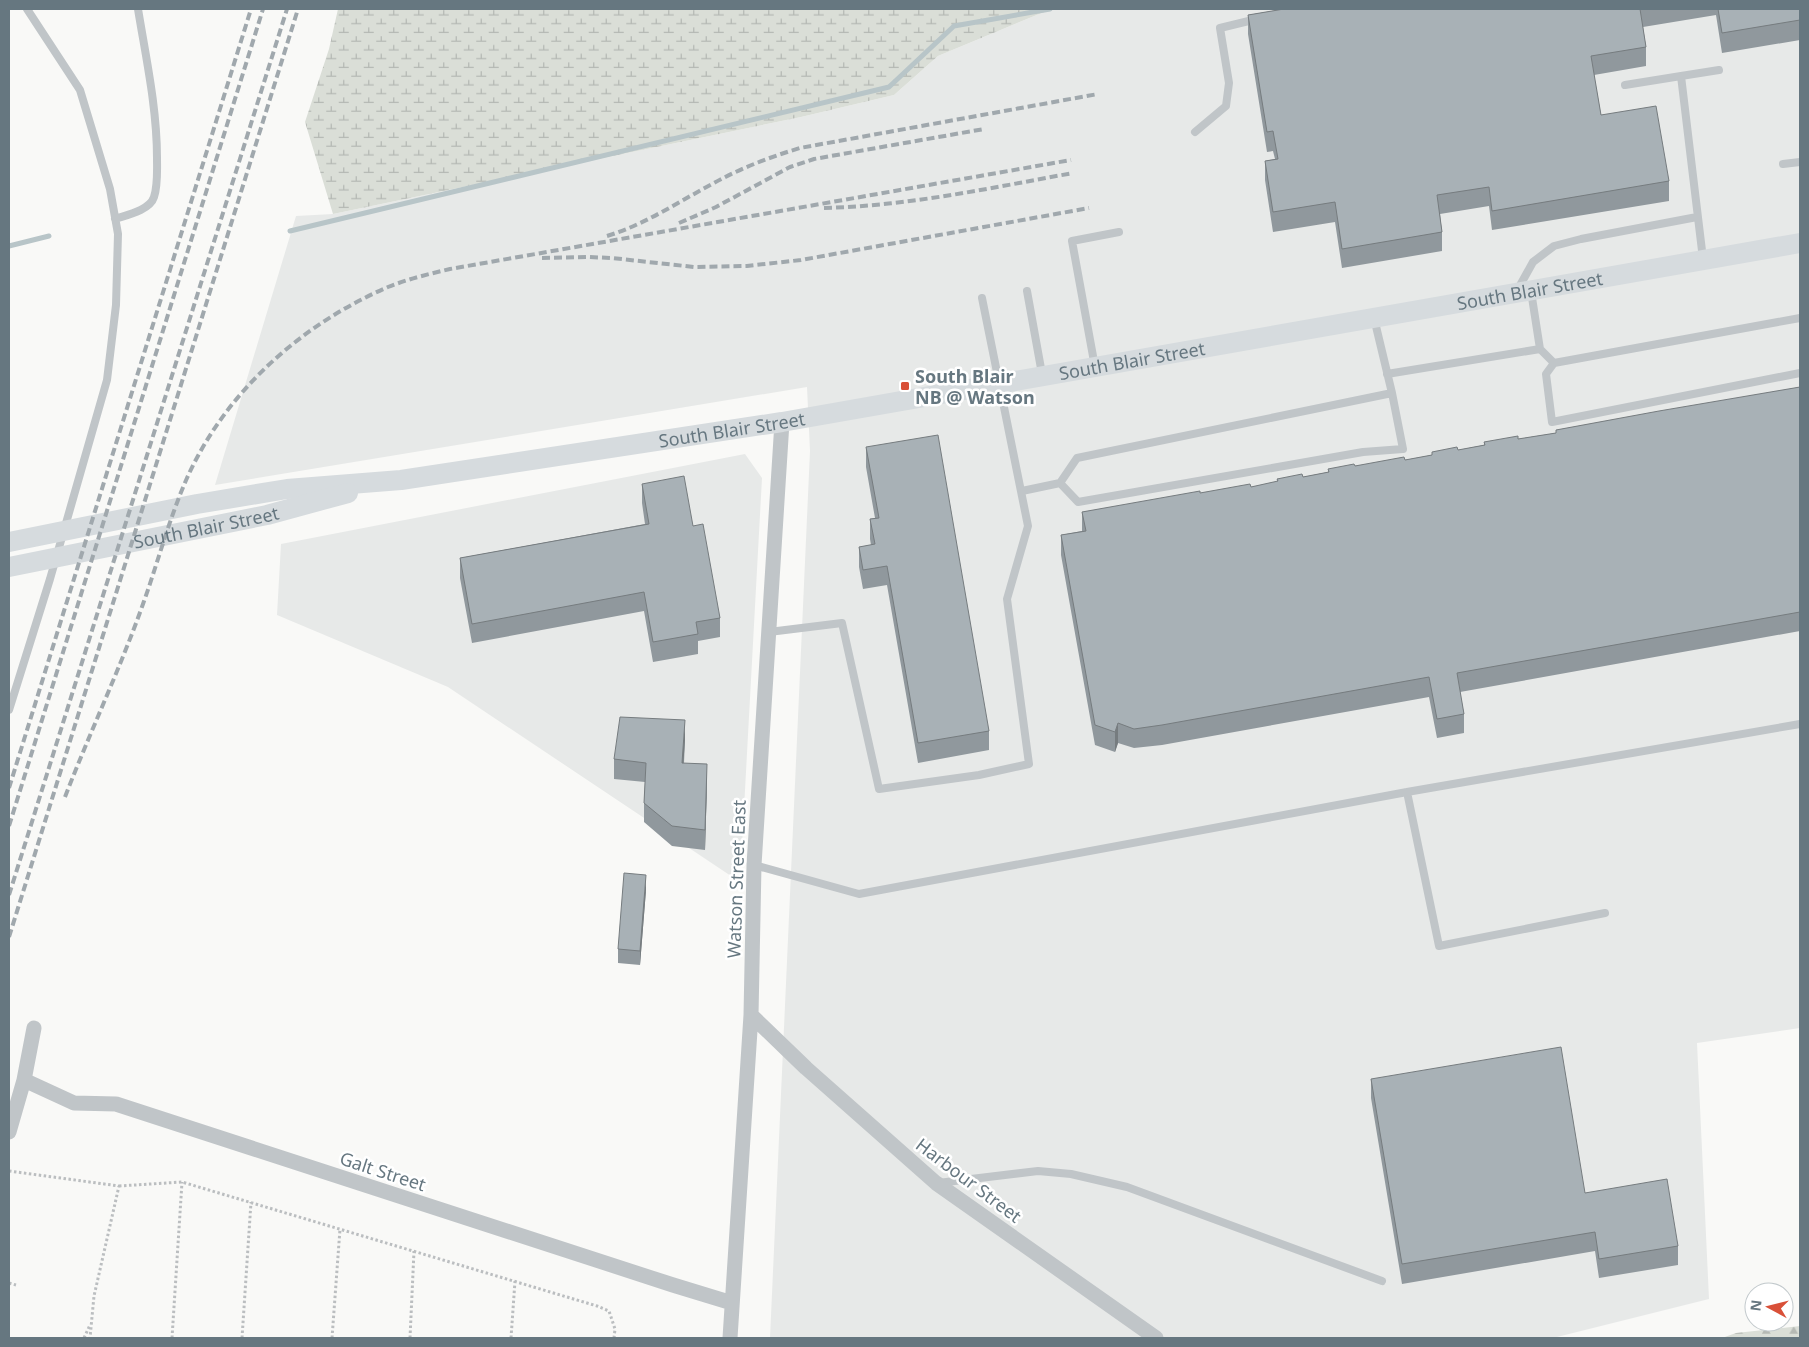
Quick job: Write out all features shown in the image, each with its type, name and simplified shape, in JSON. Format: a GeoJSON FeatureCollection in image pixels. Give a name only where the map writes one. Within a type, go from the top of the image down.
{"type":"FeatureCollection","features":[{"type":"Feature","properties":{"kind":"street","name":"South Blair Street"},"geometry":{"type":"LineString","coordinates":[[9,542],[197,504],[287,489],[401,480],[782,422],[1800,244]]}},
{"type":"Feature","properties":{"kind":"street","name":"Watson Street East"},"geometry":{"type":"LineString","coordinates":[[730,1338],[751,1015],[754,865],[782,422]]}},
{"type":"Feature","properties":{"kind":"street","name":"South Blair Street"},"geometry":{"type":"LineString","coordinates":[[9,567],[266,515],[401,480]]}},
{"type":"Feature","properties":{"kind":"street","name":"Harbour Street"},"geometry":{"type":"LineString","coordinates":[[751,1015],[806,1068],[936,1183],[1156,1338]]}},
{"type":"Feature","properties":{"kind":"street"},"geometry":{"type":"LineString","coordinates":[[9,1132],[24,1080],[34,1028]]}},
{"type":"Feature","properties":{"kind":"street","name":"Galt Street"},"geometry":{"type":"LineString","coordinates":[[24,1080],[74,1103],[116,1104],[663,1282],[732,1302]]}},
{"type":"Feature","properties":{"kind":"lane"},"geometry":{"type":"LineString","coordinates":[[9,710],[72,506],[107,380],[116,305],[118,234],[110,189],[80,90],[27,9]]}},
{"type":"Feature","properties":{"kind":"lane"},"geometry":{"type":"LineString","coordinates":[[116,219],[145,208],[154,198],[157,175],[157,136],[153,100],[138,9]]}},
{"type":"Feature","properties":{"kind":"lane"},"geometry":{"type":"LineString","coordinates":[[1195,132],[1226,106],[1229,83],[1220,28],[1268,17]]}},
{"type":"Feature","properties":{"kind":"lane"},"geometry":{"type":"LineString","coordinates":[[1625,85],[1719,70]]}},
{"type":"Feature","properties":{"kind":"lane"},"geometry":{"type":"LineString","coordinates":[[1681,76],[1697,217],[1704,261]]}},
{"type":"Feature","properties":{"kind":"lane"},"geometry":{"type":"LineString","coordinates":[[1783,164],[1800,162]]}},
{"type":"Feature","properties":{"kind":"lane"},"geometry":{"type":"LineString","coordinates":[[1554,363],[1540,349],[1523,292],[1533,262],[1554,246],[1580,239],[1697,217]]}},
{"type":"Feature","properties":{"kind":"lane"},"geometry":{"type":"LineString","coordinates":[[1095,367],[1072,241],[1119,232]]}},
{"type":"Feature","properties":{"kind":"lane"},"geometry":{"type":"LineString","coordinates":[[1027,291],[1042,376]]}},
{"type":"Feature","properties":{"kind":"lane"},"geometry":{"type":"LineString","coordinates":[[769,632],[842,623],[879,789],[979,775],[1029,764],[1007,599],[1028,526],[982,298]]}},
{"type":"Feature","properties":{"kind":"lane"},"geometry":{"type":"LineString","coordinates":[[1060,483],[1078,502],[1363,452],[1403,449],[1388,374],[1374,318]]}},
{"type":"Feature","properties":{"kind":"lane"},"geometry":{"type":"LineString","coordinates":[[1800,318],[1554,363],[1546,374],[1552,422],[1800,373]]}},
{"type":"Feature","properties":{"kind":"lane"},"geometry":{"type":"LineString","coordinates":[[1388,374],[1540,349]]}},
{"type":"Feature","properties":{"kind":"lane"},"geometry":{"type":"LineString","coordinates":[[1022,491],[1060,483],[1077,458],[1392,393]]}},
{"type":"Feature","properties":{"kind":"lane"},"geometry":{"type":"LineString","coordinates":[[754,865],[859,894],[1407,792],[1800,724]]}},
{"type":"Feature","properties":{"kind":"lane"},"geometry":{"type":"LineString","coordinates":[[1407,792],[1439,946],[1604,913]]}},
{"type":"Feature","properties":{"kind":"lane"},"geometry":{"type":"LineString","coordinates":[[936,1183],[1038,1171],[1072,1174],[1127,1187],[1382,1281]]}},
{"type":"Feature","properties":{"kind":"path"},"geometry":{"type":"LineString","coordinates":[[9,1172],[119,1186],[182,1182],[515,1281],[609,1311],[615,1329],[614,1338]]}},
{"type":"Feature","properties":{"kind":"path"},"geometry":{"type":"LineString","coordinates":[[172,1338],[182,1182]]}},
{"type":"Feature","properties":{"kind":"path"},"geometry":{"type":"LineString","coordinates":[[90,1338],[94,1296],[119,1186]]}},
{"type":"Feature","properties":{"kind":"path"},"geometry":{"type":"LineString","coordinates":[[242,1338],[251,1202]]}},
{"type":"Feature","properties":{"kind":"path"},"geometry":{"type":"LineString","coordinates":[[332,1338],[340,1229]]}},
{"type":"Feature","properties":{"kind":"path"},"geometry":{"type":"LineString","coordinates":[[410,1338],[414,1251]]}},
{"type":"Feature","properties":{"kind":"path"},"geometry":{"type":"LineString","coordinates":[[511,1338],[515,1281]]}},
{"type":"Feature","properties":{"kind":"path"},"geometry":{"type":"LineString","coordinates":[[9,1283],[16,1285]]}},
{"type":"Feature","properties":{"kind":"path"},"geometry":{"type":"LineString","coordinates":[[84,1338],[92,1322]]}},
{"type":"Feature","properties":{"kind":"shaded area"},"geometry":{"type":"Polygon","coordinates":[[[1056,9],[1800,9],[1800,1028],[1697,1043],[1709,1299],[1553,1338],[770,1338],[810,451],[807,387],[215,485],[296,216],[333,214],[801,117],[894,95],[938,56],[1044,12],[1056,9]]]}},
{"type":"Feature","properties":{"kind":"shaded area"},"geometry":{"type":"Polygon","coordinates":[[[745,454],[762,478],[740,882],[448,687],[277,615],[281,544],[745,454]]]}},
{"type":"Feature","properties":{"kind":"green space"},"geometry":{"type":"Polygon","coordinates":[[[338,9],[1056,9],[1044,12],[938,56],[894,95],[801,117],[333,214],[305,122],[329,49],[338,9]]]}},
{"type":"Feature","properties":{"kind":"green space"},"geometry":{"type":"Polygon","coordinates":[[[1800,1326],[1800,1338],[1722,1338],[1745,1332],[1794,1332],[1794,1327],[1800,1326]]]}},
{"type":"Feature","properties":{"kind":"building"},"geometry":{"type":"Polygon","coordinates":[[[1284,9],[1640,9],[1646,47],[1591,56],[1601,115],[1656,106],[1669,181],[1492,211],[1489,187],[1437,195],[1442,232],[1342,249],[1335,202],[1273,212],[1265,161],[1278,159],[1273,131],[1267,132],[1248,15],[1284,9]]]}},
{"type":"Feature","properties":{"kind":"building"},"geometry":{"type":"Polygon","coordinates":[[[1718,9],[1800,9],[1800,20],[1722,33],[1718,9]]]}},
{"type":"Feature","properties":{"kind":"building"},"geometry":{"type":"Polygon","coordinates":[[[1800,387],[1800,612],[1457,673],[1464,714],[1437,719],[1429,677],[1162,725],[1134,729],[1118,723],[1115,732],[1095,725],[1061,535],[1086,531],[1082,512],[1200,491],[1200,493],[1250,484],[1251,487],[1302,474],[1303,477],[1329,472],[1328,469],[1354,464],[1355,466],[1404,457],[1405,460],[1432,455],[1432,452],[1457,447],[1458,450],[1485,445],[1484,442],[1518,436],[1518,439],[1556,433],[1556,430],[1800,387]]]}},
{"type":"Feature","properties":{"kind":"building"},"geometry":{"type":"Polygon","coordinates":[[[938,435],[989,731],[918,743],[887,566],[863,570],[859,547],[875,544],[870,519],[879,518],[866,447],[938,435]]]}},
{"type":"Feature","properties":{"kind":"building"},"geometry":{"type":"Polygon","coordinates":[[[684,476],[693,526],[703,524],[720,618],[696,622],[698,634],[653,642],[644,592],[472,624],[460,558],[649,524],[642,484],[684,476]]]}},
{"type":"Feature","properties":{"kind":"building"},"geometry":{"type":"Polygon","coordinates":[[[620,717],[685,720],[682,763],[707,764],[705,830],[672,826],[644,803],[646,763],[614,759],[620,717]]]}},
{"type":"Feature","properties":{"kind":"building"},"geometry":{"type":"Polygon","coordinates":[[[624,873],[646,875],[640,951],[618,949],[624,873]]]}},
{"type":"Feature","properties":{"kind":"building"},"geometry":{"type":"Polygon","coordinates":[[[1561,1047],[1585,1193],[1667,1179],[1678,1246],[1599,1259],[1595,1232],[1402,1264],[1371,1079],[1561,1047]]]}},
{"type":"Feature","properties":{"kind":"waterway"},"geometry":{"type":"LineString","coordinates":[[290,231],[889,87],[954,26],[1050,9]]}},
{"type":"Feature","properties":{"kind":"waterway"},"geometry":{"type":"LineString","coordinates":[[9,246],[49,236]]}},
{"type":"Feature","properties":{"kind":"railway"},"geometry":{"type":"LineString","coordinates":[[9,788],[251,9]]}},
{"type":"Feature","properties":{"kind":"railway"},"geometry":{"type":"LineString","coordinates":[[9,826],[263,9]]}},
{"type":"Feature","properties":{"kind":"railway"},"geometry":{"type":"LineString","coordinates":[[9,895],[287,9]]}},
{"type":"Feature","properties":{"kind":"railway"},"geometry":{"type":"LineString","coordinates":[[9,937],[298,9]]}},
{"type":"Feature","properties":{"kind":"railway"},"geometry":{"type":"LineString","coordinates":[[607,236],[649,219],[735,172],[800,148],[1098,94]]}},
{"type":"Feature","properties":{"kind":"railway"},"geometry":{"type":"LineString","coordinates":[[679,223],[716,207],[790,167],[814,159],[984,129]]}},
{"type":"Feature","properties":{"kind":"railway"},"geometry":{"type":"LineString","coordinates":[[65,797],[134,628],[181,493],[203,446],[245,389],[270,364],[326,320],[356,302],[388,287],[450,269],[1071,160]]}},
{"type":"Feature","properties":{"kind":"railway"},"geometry":{"type":"LineString","coordinates":[[824,208],[855,207],[918,200],[1073,173]]}},
{"type":"Feature","properties":{"kind":"railway"},"geometry":{"type":"LineString","coordinates":[[542,258],[612,258],[694,267],[747,266],[801,260],[1089,208]]}},
{"type":"Feature","properties":{"kind":"place","name":"South Blair NB @ Watson"},"geometry":{"type":"Point","coordinates":[905,386]}}]}
